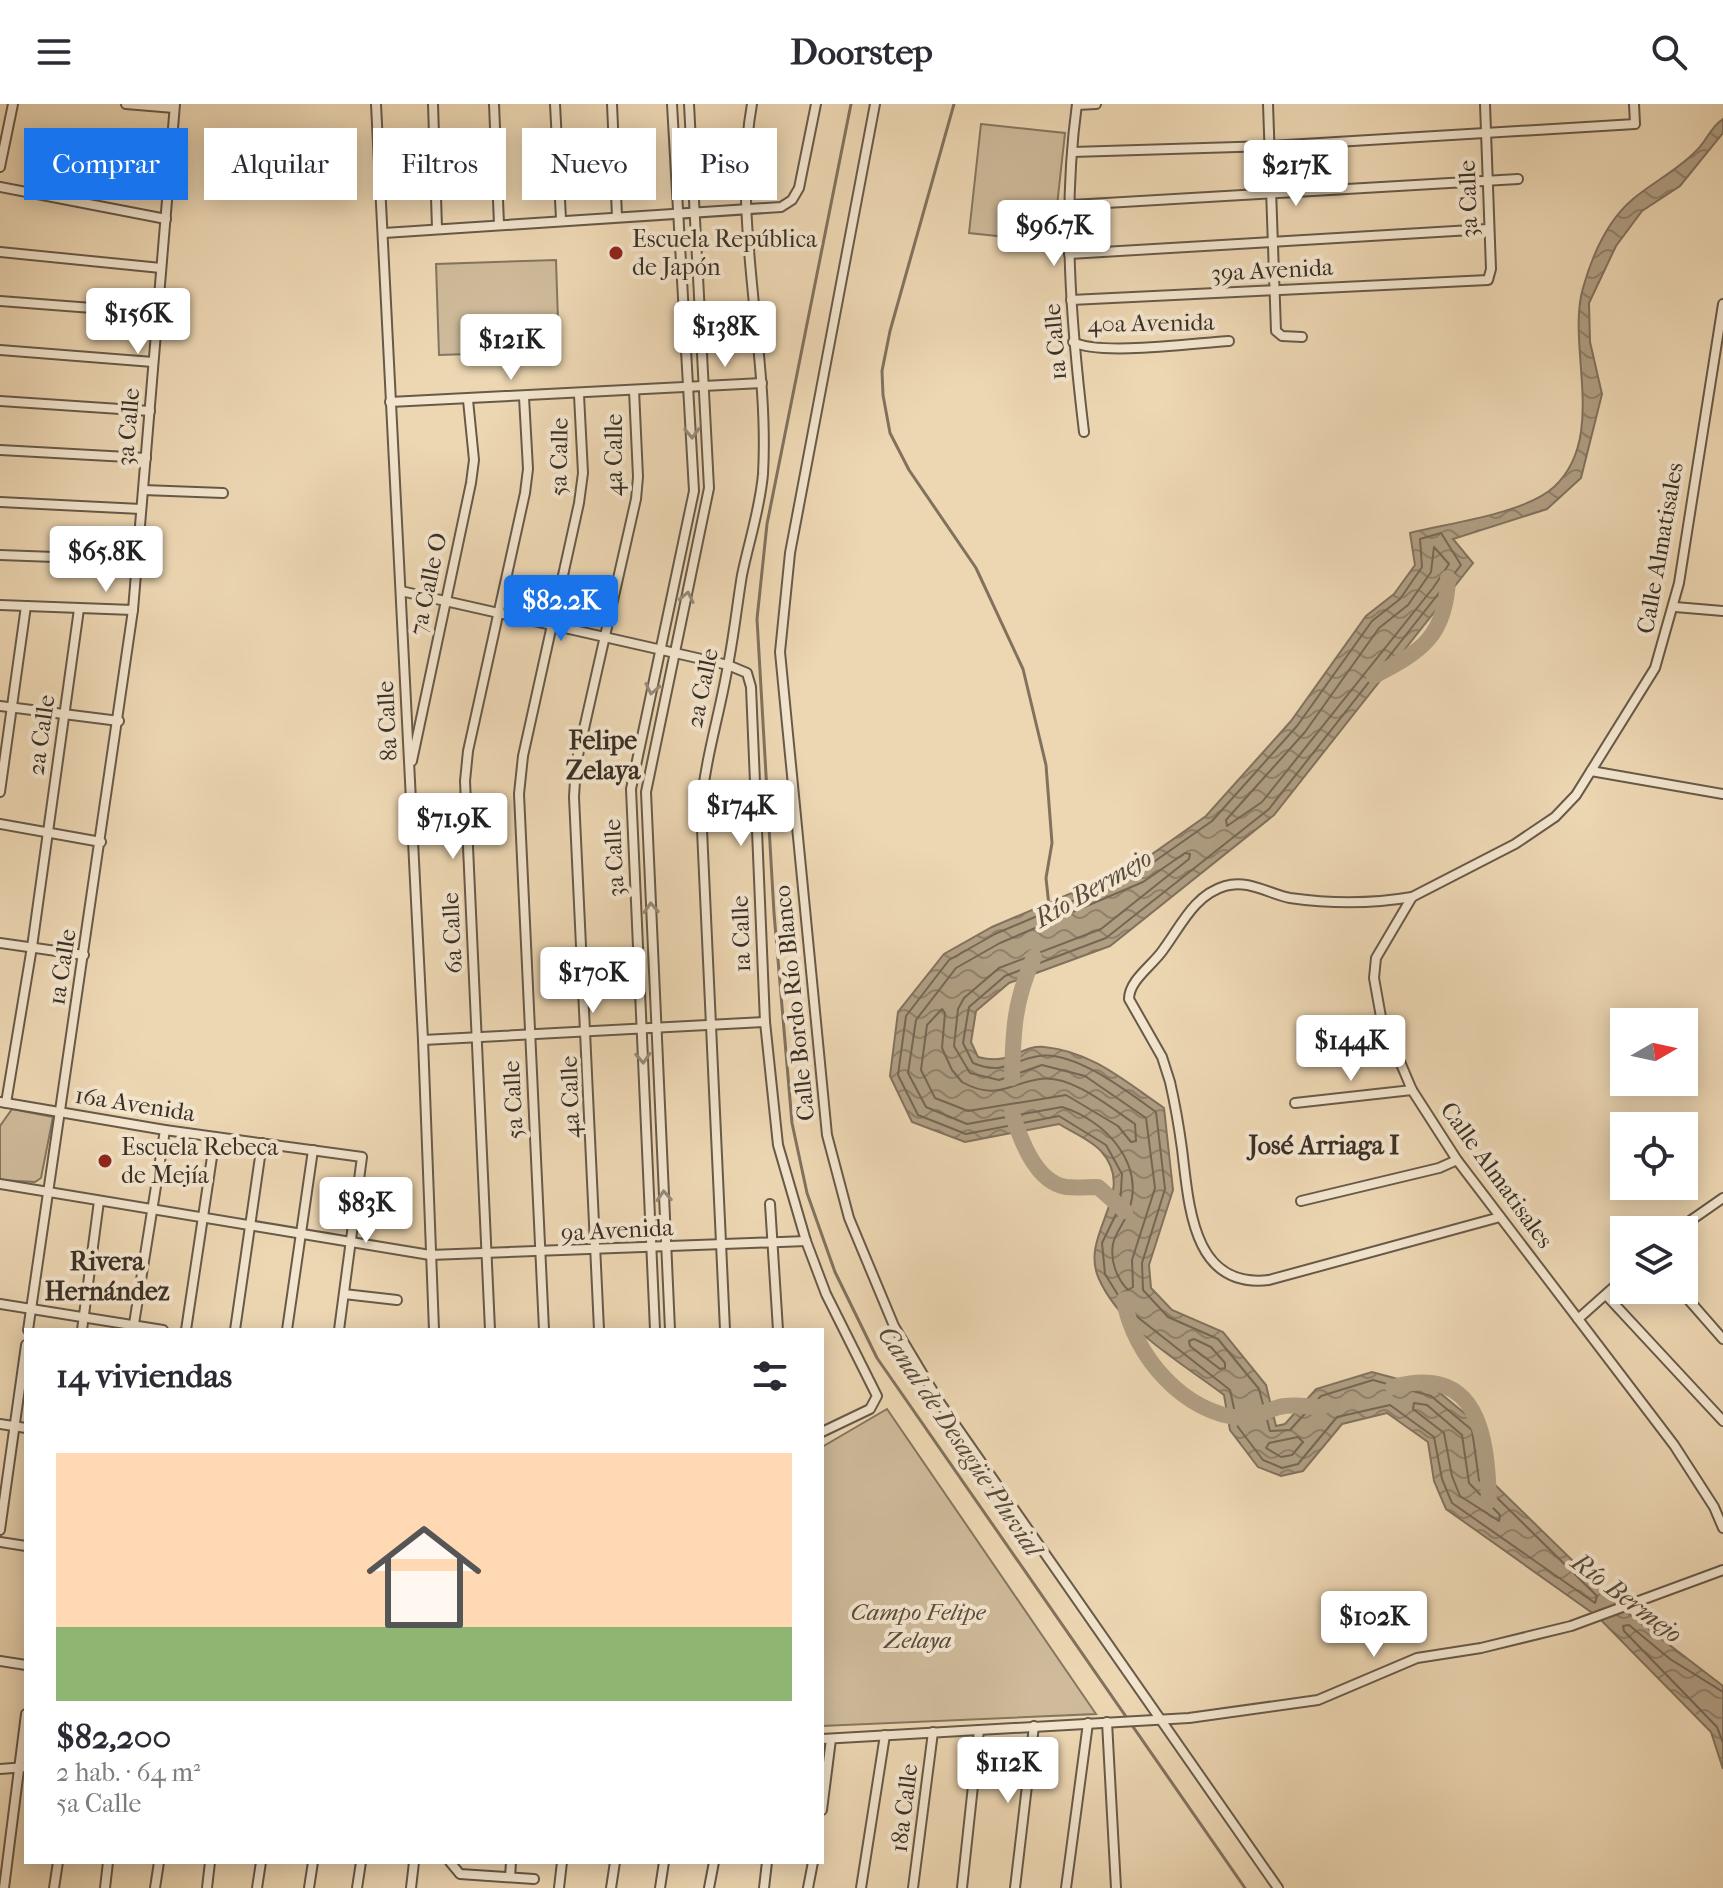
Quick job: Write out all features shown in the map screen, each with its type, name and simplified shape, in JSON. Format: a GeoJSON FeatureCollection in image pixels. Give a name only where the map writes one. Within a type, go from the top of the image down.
{"type":"FeatureCollection","features":[{"type":"Feature","properties":{"kind":"street"},"geometry":{"type":"LineString","coordinates":[[0,167],[4,129],[13,104]]}},
{"type":"Feature","properties":{"kind":"street"},"geometry":{"type":"LineString","coordinates":[[126,104],[175,106]]}},
{"type":"Feature","properties":{"kind":"street","name":"8a Calle"},"geometry":{"type":"LineString","coordinates":[[376,104],[423,1040],[434,1328]]}},
{"type":"Feature","properties":{"kind":"street"},"geometry":{"type":"LineString","coordinates":[[433,104],[437,228]]}},
{"type":"Feature","properties":{"kind":"street"},"geometry":{"type":"LineString","coordinates":[[494,104],[499,224]]}},
{"type":"Feature","properties":{"kind":"street"},"geometry":{"type":"LineString","coordinates":[[555,104],[561,219]]}},
{"type":"Feature","properties":{"kind":"street"},"geometry":{"type":"LineString","coordinates":[[612,104],[617,216]]}},
{"type":"Feature","properties":{"kind":"street","name":"3a Calle"},"geometry":{"type":"LineString","coordinates":[[655,1328],[631,789],[694,491],[672,104]]}},
{"type":"Feature","properties":{"kind":"street","name":"3a Calle"},"geometry":{"type":"LineString","coordinates":[[670,1328],[646,792],[709,488],[689,104]]}},
{"type":"Feature","properties":{"kind":"street","name":"2a Calle"},"geometry":{"type":"LineString","coordinates":[[725,1328],[701,808],[703,781],[728,665],[763,472],[762,383],[748,209],[747,135],[752,104]]}},
{"type":"Feature","properties":{"kind":"street"},"geometry":{"type":"LineString","coordinates":[[384,233],[561,219],[781,207],[795,196],[816,104]]}},
{"type":"Feature","properties":{"kind":"street","name":"Calle Bordo Río Blanco"},"geometry":{"type":"LineString","coordinates":[[875,104],[790,553],[780,652],[827,1135],[849,1218],[894,1326],[940,1403],[1278,1888]]}},
{"type":"Feature","properties":{"kind":"street"},"geometry":{"type":"LineString","coordinates":[[1077,104],[1096,104]]}},
{"type":"Feature","properties":{"kind":"street","name":"1a Calle"},"geometry":{"type":"LineString","coordinates":[[1077,104],[1072,152],[1069,254],[1073,342],[1084,432]]}},
{"type":"Feature","properties":{"kind":"street"},"geometry":{"type":"LineString","coordinates":[[1268,104],[1278,334],[1302,337]]}},
{"type":"Feature","properties":{"kind":"street","name":"3a Calle"},"geometry":{"type":"LineString","coordinates":[[1475,280],[1491,276],[1485,104]]}},
{"type":"Feature","properties":{"kind":"street"},"geometry":{"type":"LineString","coordinates":[[1072,152],[1270,146],[1635,124],[1634,104]]}},
{"type":"Feature","properties":{"kind":"street","name":"3a Calle"},"geometry":{"type":"LineString","coordinates":[[133,610],[175,106]]}},
{"type":"Feature","properties":{"kind":"street"},"geometry":{"type":"LineString","coordinates":[[1072,205],[1518,179]]}},
{"type":"Feature","properties":{"kind":"street"},"geometry":{"type":"LineString","coordinates":[[0,187],[166,219]]}},
{"type":"Feature","properties":{"kind":"street"},"geometry":{"type":"LineString","coordinates":[[1069,254],[1488,229]]}},
{"type":"Feature","properties":{"kind":"street"},"geometry":{"type":"LineString","coordinates":[[0,252],[161,268]]}},
{"type":"Feature","properties":{"kind":"street","name":"39a Avenida"},"geometry":{"type":"LineString","coordinates":[[1071,300],[1475,280]]}},
{"type":"Feature","properties":{"kind":"street"},"geometry":{"type":"LineString","coordinates":[[0,301],[158,313]]}},
{"type":"Feature","properties":{"kind":"street","name":"Calle Almatisales"},"geometry":{"type":"LineString","coordinates":[[1723,304],[1675,607],[1655,668],[1591,771],[1555,817],[1515,844],[1412,897],[1376,958],[1374,978],[1381,1017],[1412,1090],[1457,1160],[1674,1445],[1714,1507],[1723,1528]]}},
{"type":"Feature","properties":{"kind":"street","name":"40a Avenida"},"geometry":{"type":"LineString","coordinates":[[1073,342],[1082,347],[1140,347],[1229,341]]}},
{"type":"Feature","properties":{"kind":"street"},"geometry":{"type":"LineString","coordinates":[[0,350],[153,362]]}},
{"type":"Feature","properties":{"kind":"street"},"geometry":{"type":"LineString","coordinates":[[390,402],[579,395],[762,383]]}},
{"type":"Feature","properties":{"kind":"street","name":"4a Calle"},"geometry":{"type":"LineString","coordinates":[[599,1328],[574,797],[576,764],[606,637],[638,477],[634,390]]}},
{"type":"Feature","properties":{"kind":"street","name":"5a Calle"},"geometry":{"type":"LineString","coordinates":[[544,1328],[519,794],[523,756],[583,473],[579,395]]}},
{"type":"Feature","properties":{"kind":"street","name":"6a Calle"},"geometry":{"type":"LineString","coordinates":[[490,1328],[465,781],[468,751],[500,614],[528,469],[524,397]]}},
{"type":"Feature","properties":{"kind":"street","name":"7a Calle O"},"geometry":{"type":"LineString","coordinates":[[410,775],[471,483],[474,460],[468,400]]}},
{"type":"Feature","properties":{"kind":"street"},"geometry":{"type":"LineString","coordinates":[[0,401],[150,411]]}},
{"type":"Feature","properties":{"kind":"street"},"geometry":{"type":"LineString","coordinates":[[0,450],[146,458]]}},
{"type":"Feature","properties":{"kind":"street"},"geometry":{"type":"LineString","coordinates":[[143,490],[223,493]]}},
{"type":"Feature","properties":{"kind":"street"},"geometry":{"type":"LineString","coordinates":[[0,502],[141,509]]}},
{"type":"Feature","properties":{"kind":"street"},"geometry":{"type":"LineString","coordinates":[[0,555],[136,560]]}},
{"type":"Feature","properties":{"kind":"street"},"geometry":{"type":"LineString","coordinates":[[401,591],[728,665]]}},
{"type":"Feature","properties":{"kind":"street"},"geometry":{"type":"LineString","coordinates":[[0,605],[133,610]]}},
{"type":"Feature","properties":{"kind":"street"},"geometry":{"type":"LineString","coordinates":[[0,792],[26,606]]}},
{"type":"Feature","properties":{"kind":"street"},"geometry":{"type":"LineString","coordinates":[[1675,607],[1723,611]]}},
{"type":"Feature","properties":{"kind":"street","name":"2a Calle"},"geometry":{"type":"LineString","coordinates":[[2,1101],[32,947],[79,609]]}},
{"type":"Feature","properties":{"kind":"street","name":"1a Calle"},"geometry":{"type":"LineString","coordinates":[[28,1328],[133,610]]}},
{"type":"Feature","properties":{"kind":"street","name":"1a Calle"},"geometry":{"type":"LineString","coordinates":[[728,665],[747,673],[751,687],[765,1022]]}},
{"type":"Feature","properties":{"kind":"street"},"geometry":{"type":"LineString","coordinates":[[0,706],[119,721]]}},
{"type":"Feature","properties":{"kind":"street"},"geometry":{"type":"LineString","coordinates":[[1591,771],[1723,794]]}},
{"type":"Feature","properties":{"kind":"street"},"geometry":{"type":"LineString","coordinates":[[0,824],[101,842]]}},
{"type":"Feature","properties":{"kind":"street"},"geometry":{"type":"LineString","coordinates":[[1412,897],[1370,904],[1286,897],[1253,886],[1226,885],[1202,898],[1178,924],[1165,948],[1129,991],[1132,1009],[1162,1057],[1170,1082],[1197,1239],[1230,1277],[1247,1283],[1269,1280],[1500,1217]]}},
{"type":"Feature","properties":{"kind":"street"},"geometry":{"type":"LineString","coordinates":[[0,943],[84,955]]}},
{"type":"Feature","properties":{"kind":"street"},"geometry":{"type":"LineString","coordinates":[[423,1040],[765,1022],[778,1145],[806,1241],[826,1294],[877,1396],[870,1409],[824,1430]]}},
{"type":"Feature","properties":{"kind":"street"},"geometry":{"type":"LineString","coordinates":[[1295,1103],[1412,1090]]}},
{"type":"Feature","properties":{"kind":"street","name":"16a Avenida"},"geometry":{"type":"LineString","coordinates":[[2,1101],[165,1130],[362,1157],[351,1242]]}},
{"type":"Feature","properties":{"kind":"street"},"geometry":{"type":"LineString","coordinates":[[0,1304],[134,1328],[165,1130]]}},
{"type":"Feature","properties":{"kind":"street"},"geometry":{"type":"LineString","coordinates":[[186,1328],[215,1137]]}},
{"type":"Feature","properties":{"kind":"street"},"geometry":{"type":"LineString","coordinates":[[235,1328],[262,1143]]}},
{"type":"Feature","properties":{"kind":"street"},"geometry":{"type":"LineString","coordinates":[[287,1328],[313,1150]]}},
{"type":"Feature","properties":{"kind":"street"},"geometry":{"type":"LineString","coordinates":[[1301,1201],[1439,1168],[1457,1160]]}},
{"type":"Feature","properties":{"kind":"street","name":"9a Avenida"},"geometry":{"type":"LineString","coordinates":[[0,1184],[430,1255],[806,1241]]}},
{"type":"Feature","properties":{"kind":"street"},"geometry":{"type":"LineString","coordinates":[[1697,1216],[1723,1198]]}},
{"type":"Feature","properties":{"kind":"street"},"geometry":{"type":"LineString","coordinates":[[82,1328],[99,1201]]}},
{"type":"Feature","properties":{"kind":"street"},"geometry":{"type":"LineString","coordinates":[[770,1204],[778,1328]]}},
{"type":"Feature","properties":{"kind":"street"},"geometry":{"type":"LineString","coordinates":[[339,1328],[351,1242]]}},
{"type":"Feature","properties":{"kind":"street"},"geometry":{"type":"LineString","coordinates":[[1578,1319],[1610,1291]]}},
{"type":"Feature","properties":{"kind":"street"},"geometry":{"type":"LineString","coordinates":[[344,1294],[397,1300]]}},
{"type":"Feature","properties":{"kind":"street"},"geometry":{"type":"LineString","coordinates":[[1606,1295],[1723,1421]]}},
{"type":"Feature","properties":{"kind":"street"},"geometry":{"type":"LineString","coordinates":[[1692,1304],[1723,1339]]}},
{"type":"Feature","properties":{"kind":"street"},"geometry":{"type":"LineString","coordinates":[[0,1530],[24,1361]]}},
{"type":"Feature","properties":{"kind":"street"},"geometry":{"type":"LineString","coordinates":[[0,1424],[24,1428]]}},
{"type":"Feature","properties":{"kind":"street"},"geometry":{"type":"LineString","coordinates":[[1714,1507],[1723,1499]]}},
{"type":"Feature","properties":{"kind":"street"},"geometry":{"type":"LineString","coordinates":[[0,1542],[24,1546]]}},
{"type":"Feature","properties":{"kind":"street"},"geometry":{"type":"LineString","coordinates":[[824,1782],[827,1739],[1189,1718],[1318,1700],[1417,1658],[1481,1648],[1593,1618],[1723,1570]]}},
{"type":"Feature","properties":{"kind":"street"},"geometry":{"type":"LineString","coordinates":[[0,1661],[24,1665]]}},
{"type":"Feature","properties":{"kind":"street"},"geometry":{"type":"LineString","coordinates":[[1107,1722],[1116,1888]]}},
{"type":"Feature","properties":{"kind":"street"},"geometry":{"type":"LineString","coordinates":[[1066,1888],[1088,1723]]}},
{"type":"Feature","properties":{"kind":"street"},"geometry":{"type":"LineString","coordinates":[[1015,1888],[1034,1726]]}},
{"type":"Feature","properties":{"kind":"street"},"geometry":{"type":"LineString","coordinates":[[962,1888],[979,1730]]}},
{"type":"Feature","properties":{"kind":"street","name":"18a Calle"},"geometry":{"type":"LineString","coordinates":[[913,1888],[933,1732]]}},
{"type":"Feature","properties":{"kind":"street"},"geometry":{"type":"LineString","coordinates":[[861,1888],[885,1735]]}},
{"type":"Feature","properties":{"kind":"street"},"geometry":{"type":"LineString","coordinates":[[4,1888],[24,1740]]}},
{"type":"Feature","properties":{"kind":"street"},"geometry":{"type":"LineString","coordinates":[[0,1769],[22,1767]]}},
{"type":"Feature","properties":{"kind":"street"},"geometry":{"type":"LineString","coordinates":[[54,1888],[58,1864]]}},
{"type":"Feature","properties":{"kind":"street"},"geometry":{"type":"LineString","coordinates":[[105,1888],[108,1864]]}},
{"type":"Feature","properties":{"kind":"street"},"geometry":{"type":"LineString","coordinates":[[155,1888],[159,1864]]}},
{"type":"Feature","properties":{"kind":"street"},"geometry":{"type":"LineString","coordinates":[[207,1888],[210,1864]]}},
{"type":"Feature","properties":{"kind":"street"},"geometry":{"type":"LineString","coordinates":[[257,1888],[261,1864]]}},
{"type":"Feature","properties":{"kind":"street"},"geometry":{"type":"LineString","coordinates":[[309,1888],[313,1864]]}},
{"type":"Feature","properties":{"kind":"street"},"geometry":{"type":"LineString","coordinates":[[357,1888],[361,1864]]}},
{"type":"Feature","properties":{"kind":"street"},"geometry":{"type":"LineString","coordinates":[[411,1888],[414,1864]]}},
{"type":"Feature","properties":{"kind":"street"},"geometry":{"type":"LineString","coordinates":[[452,1864],[460,1874],[534,1879]]}},
{"type":"Feature","properties":{"kind":"street"},"geometry":{"type":"LineString","coordinates":[[510,1877],[511,1864]]}},
{"type":"Feature","properties":{"kind":"street"},"geometry":{"type":"LineString","coordinates":[[559,1888],[562,1864]]}},
{"type":"Feature","properties":{"kind":"street"},"geometry":{"type":"LineString","coordinates":[[611,1888],[615,1864]]}},
{"type":"Feature","properties":{"kind":"street"},"geometry":{"type":"LineString","coordinates":[[660,1888],[664,1864]]}},
{"type":"Feature","properties":{"kind":"street"},"geometry":{"type":"LineString","coordinates":[[709,1888],[714,1864]]}},
{"type":"Feature","properties":{"kind":"street"},"geometry":{"type":"LineString","coordinates":[[764,1888],[767,1864]]}},
{"type":"Feature","properties":{"kind":"street"},"geometry":{"type":"LineString","coordinates":[[808,1888],[813,1864]]}},
{"type":"Feature","properties":{"kind":"green space"},"geometry":{"type":"Polygon","coordinates":[[[981,124],[1065,133],[1053,242],[969,233],[981,124]]]}},
{"type":"Feature","properties":{"kind":"green space"},"geometry":{"type":"Polygon","coordinates":[[[556,260],[559,351],[439,355],[436,264],[556,260]]]}},
{"type":"Feature","properties":{"kind":"green space"},"geometry":{"type":"Polygon","coordinates":[[[12,1109],[53,1117],[41,1178],[35,1182],[0,1180],[0,1126],[12,1109]]]}},
{"type":"Feature","properties":{"kind":"green space","name":"Campo Felipe Zelaya"},"geometry":{"type":"Polygon","coordinates":[[[887,1409],[1096,1714],[824,1726],[824,1446],[887,1409]]]}},
{"type":"Feature","properties":{"kind":"water"},"geometry":{"type":"Polygon","coordinates":[[[1723,119],[1723,133],[1680,186],[1642,211],[1616,246],[1589,303],[1590,342],[1602,394],[1581,478],[1547,509],[1453,539],[1473,563],[1274,815],[1110,946],[1009,983],[976,1011],[971,1042],[978,1057],[990,1059],[1008,1057],[1035,1047],[1077,1055],[1122,1078],[1164,1108],[1173,1190],[1149,1265],[1151,1288],[1172,1310],[1223,1332],[1266,1385],[1276,1426],[1285,1424],[1316,1389],[1372,1372],[1435,1389],[1480,1426],[1485,1475],[1620,1607],[1723,1686],[1723,1769],[1711,1732],[1598,1617],[1446,1509],[1434,1481],[1428,1442],[1387,1413],[1342,1424],[1303,1471],[1281,1476],[1258,1467],[1230,1430],[1224,1395],[1137,1329],[1109,1297],[1099,1279],[1095,1262],[1096,1246],[1112,1198],[1114,1182],[1111,1167],[1097,1147],[1059,1124],[965,1142],[912,1122],[890,1076],[898,1012],[944,954],[992,927],[1135,866],[1206,816],[1291,721],[1366,616],[1394,594],[1415,565],[1410,533],[1506,511],[1554,487],[1570,466],[1579,443],[1582,390],[1579,311],[1583,288],[1596,251],[1624,208],[1689,158],[1723,119]]]}},
{"type":"Feature","properties":{"kind":"waterway","name":"Canal de Desagüe Pluvial"},"geometry":{"type":"LineString","coordinates":[[851,104],[767,524],[757,619],[774,913],[792,1123],[807,1193],[835,1272],[877,1358],[1245,1888]]}},
{"type":"Feature","properties":{"kind":"waterway"},"geometry":{"type":"LineString","coordinates":[[954,104],[890,331],[882,371],[883,395],[890,433],[909,470],[976,568],[1023,669],[1046,765],[1052,843],[1046,878],[1049,906]]}},
{"type":"Feature","properties":{"kind":"waterway","name":"Río Bermejo"},"geometry":{"type":"LineString","coordinates":[[1374,676],[1406,658],[1428,639],[1442,614],[1448,578]]}},
{"type":"Feature","properties":{"kind":"waterway","name":"Río Bermejo"},"geometry":{"type":"LineString","coordinates":[[1012,1078],[1016,1017],[1022,988],[1034,957]]}},
{"type":"Feature","properties":{"kind":"waterway","name":"Río Bermejo"},"geometry":{"type":"LineString","coordinates":[[1012,1113],[1030,1158],[1046,1177],[1066,1187],[1098,1187],[1125,1211]]}},
{"type":"Feature","properties":{"kind":"waterway","name":"Río Bermejo"},"geometry":{"type":"LineString","coordinates":[[1124,1300],[1129,1321],[1150,1361],[1182,1394],[1201,1406],[1243,1418],[1285,1406],[1322,1407]]}},
{"type":"Feature","properties":{"kind":"waterway","name":"Río Bermejo"},"geometry":{"type":"LineString","coordinates":[[1393,1387],[1422,1383],[1444,1386],[1461,1396],[1480,1430],[1489,1501]]}},
{"type":"Feature","properties":{"kind":"place","name":"Escuela República de Japón"},"geometry":{"type":"Point","coordinates":[616,253]}},
{"type":"Feature","properties":{"kind":"place","name":"Escuela Rebeca de Mejía"},"geometry":{"type":"Point","coordinates":[105,1161]}},
{"type":"Feature","properties":{"kind":"district","name":"Felipe Zelaya"},"geometry":{"type":"Point","coordinates":[603,755]}},
{"type":"Feature","properties":{"kind":"district","name":"José Arriaga I"},"geometry":{"type":"Point","coordinates":[1324,1145]}},
{"type":"Feature","properties":{"kind":"district","name":"Rivera Hernández"},"geometry":{"type":"Point","coordinates":[107,1276]}}]}
